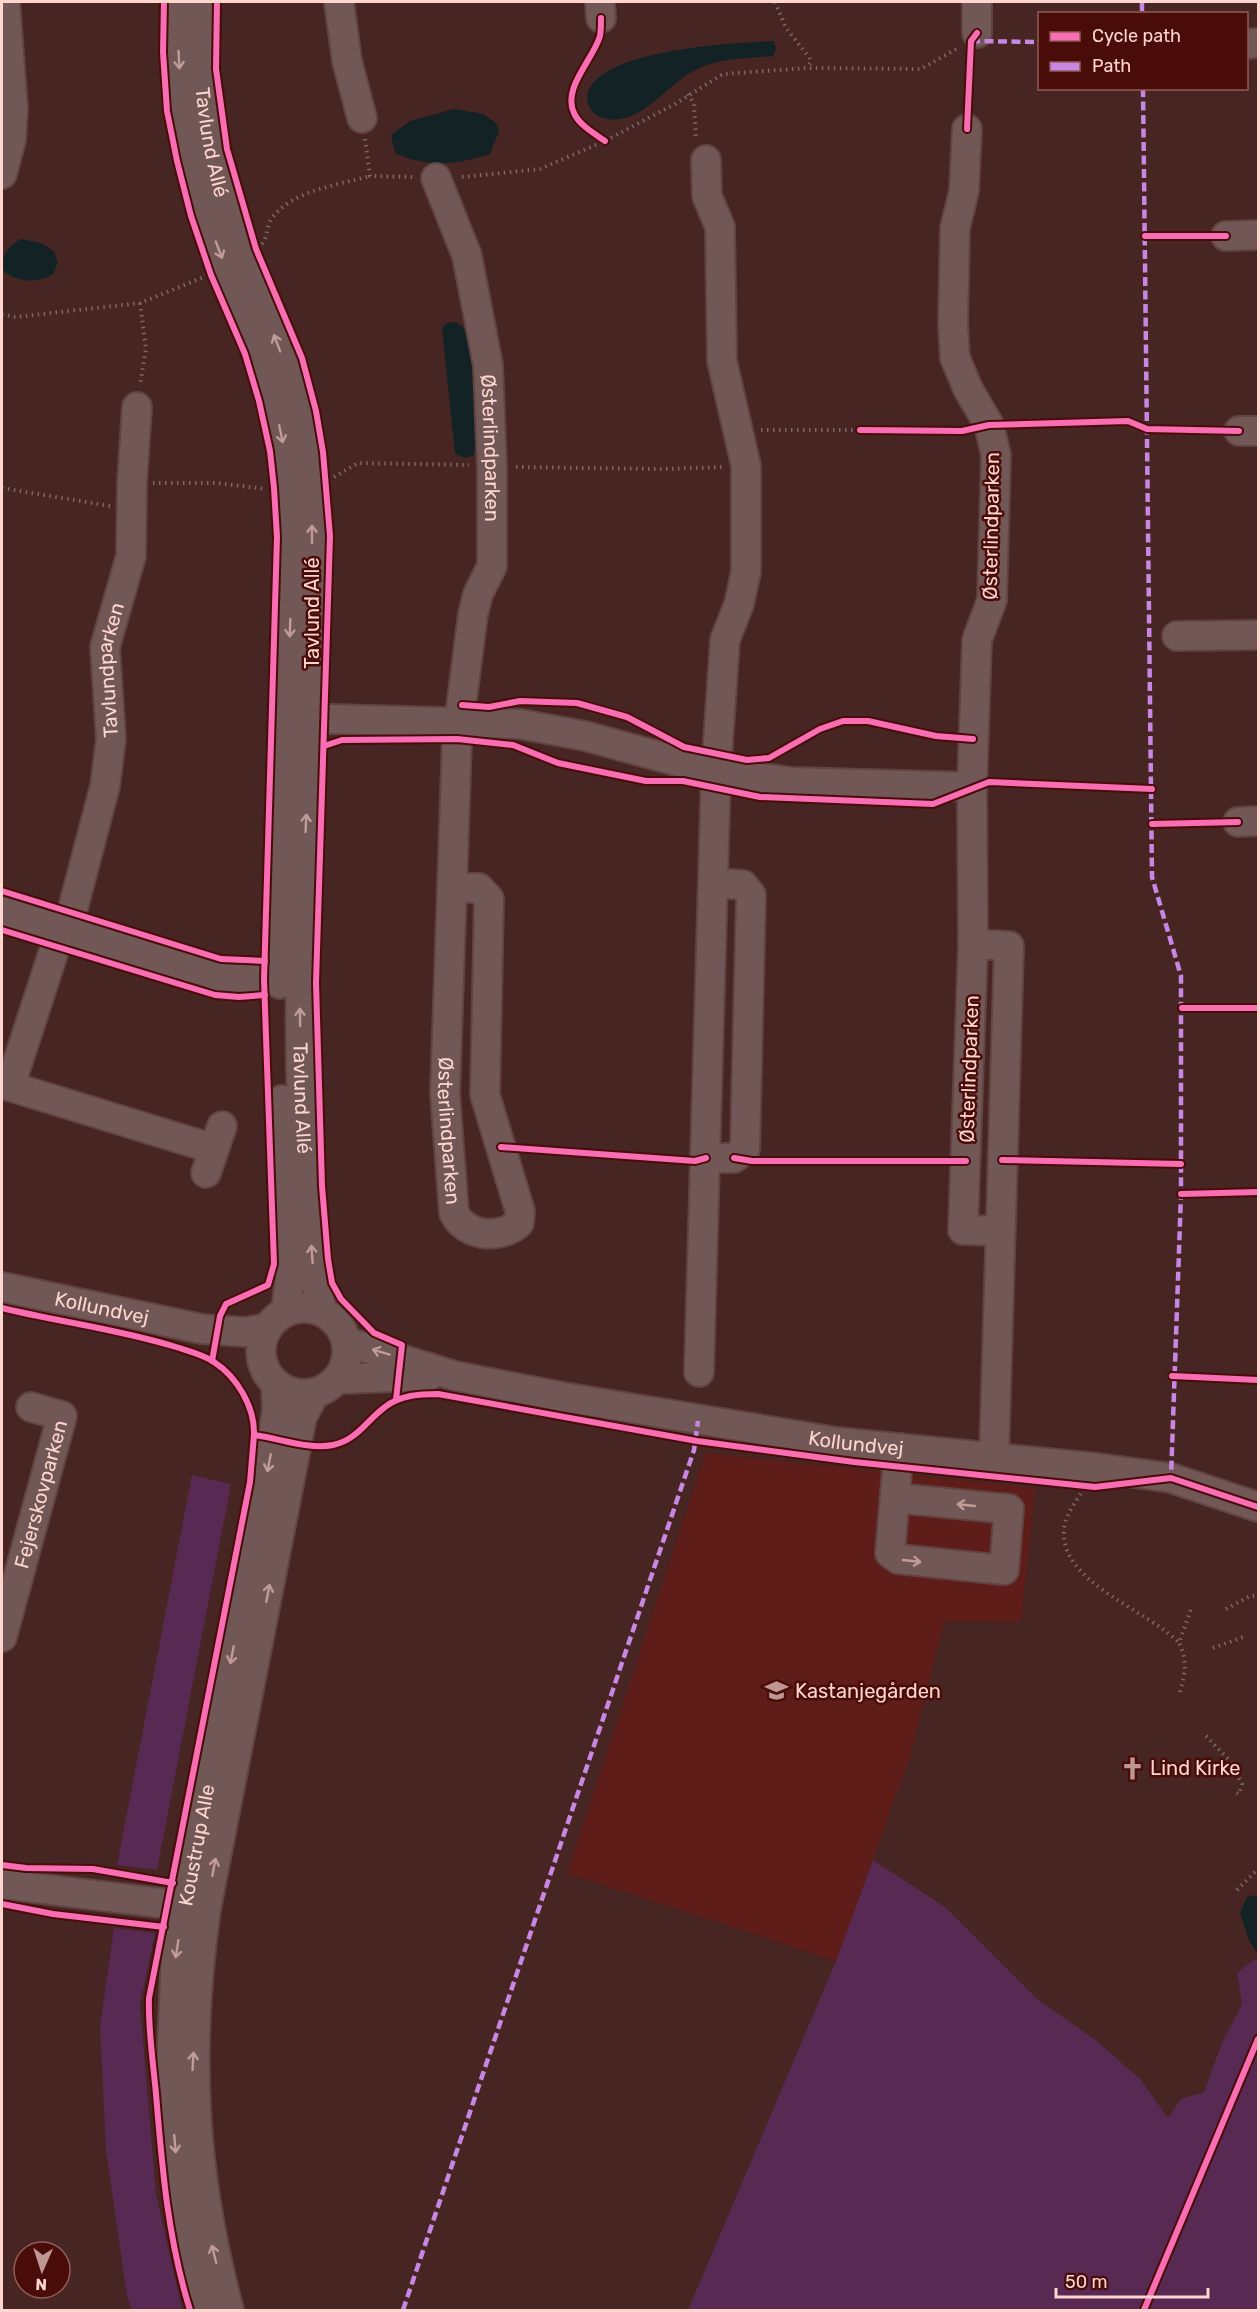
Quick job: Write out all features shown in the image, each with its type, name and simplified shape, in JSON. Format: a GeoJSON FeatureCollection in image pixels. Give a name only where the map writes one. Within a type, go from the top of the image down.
{"type":"FeatureCollection","features":[{"type":"Feature","properties":{"kind":"street"},"geometry":{"type":"LineString","coordinates":[[2,174],[11,140],[13,110],[5,2]]}},
{"type":"Feature","properties":{"kind":"street","name":"Tavlund Allé"},"geometry":{"type":"LineString","coordinates":[[179,2],[178,53],[183,112],[205,214],[260,351],[285,450],[293,537],[299,718]]}},
{"type":"Feature","properties":{"kind":"street","name":"Tavlund Allé"},"geometry":{"type":"LineString","coordinates":[[199,2],[205,120],[214,163],[228,214],[293,385],[305,439],[312,486],[299,718],[284,1172],[290,1278],[277,1320]]}},
{"type":"Feature","properties":{"kind":"street"},"geometry":{"type":"LineString","coordinates":[[339,2],[347,61],[362,118]]}},
{"type":"Feature","properties":{"kind":"street"},"geometry":{"type":"LineString","coordinates":[[974,37],[978,2]]}},
{"type":"Feature","properties":{"kind":"street","name":"Østerlindparken"},"geometry":{"type":"LineString","coordinates":[[967,129],[964,191],[955,228],[953,324],[955,358],[968,389],[989,425],[996,455],[992,600],[978,640],[972,786],[974,944],[1009,946],[1000,1231],[986,1463]]}},
{"type":"Feature","properties":{"kind":"street"},"geometry":{"type":"LineString","coordinates":[[699,1372],[716,772],[725,640],[739,604],[746,572],[746,466],[722,361],[720,227],[707,196],[706,160]]}},
{"type":"Feature","properties":{"kind":"street","name":"Østerlindparken"},"geometry":{"type":"LineString","coordinates":[[436,178],[467,256],[488,365],[492,467],[492,566],[478,594],[473,614],[459,721],[452,888],[445,1094],[454,1214],[459,1224],[468,1230],[500,1234],[509,1232],[519,1223],[520,1210],[485,1095],[489,899],[479,888],[452,888]]}},
{"type":"Feature","properties":{"kind":"street"},"geometry":{"type":"LineString","coordinates":[[1226,236],[1258,235]]}},
{"type":"Feature","properties":{"kind":"street","name":"Tavlundparken"},"geometry":{"type":"LineString","coordinates":[[137,406],[131,556],[105,647],[111,739],[106,777],[64,930],[6,1085],[214,1149]]}},
{"type":"Feature","properties":{"kind":"street"},"geometry":{"type":"LineString","coordinates":[[1178,636],[1258,635]]}},
{"type":"Feature","properties":{"kind":"street"},"geometry":{"type":"LineString","coordinates":[[299,718],[520,724],[585,736],[716,772],[792,782],[972,786]]}},
{"type":"Feature","properties":{"kind":"street"},"geometry":{"type":"LineString","coordinates":[[706,1158],[734,1158],[745,1149],[751,895],[743,885],[713,883]]}},
{"type":"Feature","properties":{"kind":"street"},"geometry":{"type":"LineString","coordinates":[[2,911],[223,978],[290,982]]}},
{"type":"Feature","properties":{"kind":"street","name":"Tavlund Allé"},"geometry":{"type":"LineString","coordinates":[[290,982],[314,1277],[322,1311]]}},
{"type":"Feature","properties":{"kind":"street","name":"Kollundvej"},"geometry":{"type":"LineString","coordinates":[[2,1287],[202,1329],[245,1332],[277,1320]]}},
{"type":"Feature","properties":{"kind":"street"},"geometry":{"type":"LineString","coordinates":[[298,1308],[322,1311],[339,1324],[347,1342],[347,1361],[339,1379],[328,1388],[314,1394],[300,1395],[276,1384],[267,1373],[261,1360],[261,1344],[277,1320],[298,1308]]}},
{"type":"Feature","properties":{"kind":"street","name":"Kollundvej"},"geometry":{"type":"LineString","coordinates":[[202,1329],[261,1360]]}},
{"type":"Feature","properties":{"kind":"street","name":"Kollundvej"},"geometry":{"type":"LineString","coordinates":[[347,1342],[454,1376],[698,1421],[899,1448],[928,1461],[1098,1468],[1170,1478],[1258,1508]]}},
{"type":"Feature","properties":{"kind":"street","name":"Kollundvej"},"geometry":{"type":"LineString","coordinates":[[339,1379],[454,1376]]}},
{"type":"Feature","properties":{"kind":"street","name":"Koustrup Alle"},"geometry":{"type":"LineString","coordinates":[[229,2310],[212,2250],[199,2168],[192,2078],[197,1968],[195,1908],[273,1437],[277,1410],[276,1384]]}},
{"type":"Feature","properties":{"kind":"street","name":"Koustrup Alle"},"geometry":{"type":"LineString","coordinates":[[204,2310],[180,2201],[170,2096],[176,1954],[195,1908],[303,1417],[314,1394]]}},
{"type":"Feature","properties":{"kind":"street","name":"Fejerskovparken"},"geometry":{"type":"LineString","coordinates":[[2,1637],[62,1416],[31,1407]]}},
{"type":"Feature","properties":{"kind":"street"},"geometry":{"type":"LineString","coordinates":[[895,1498],[899,1448]]}},
{"type":"Feature","properties":{"kind":"street"},"geometry":{"type":"LineString","coordinates":[[2,1884],[195,1908]]}},
{"type":"Feature","properties":{"kind":"path"},"geometry":{"type":"LineString","coordinates":[[775,2],[786,28],[809,57],[811,62],[807,68]]}},
{"type":"Feature","properties":{"kind":"path"},"geometry":{"type":"LineString","coordinates":[[253,237],[256,249],[265,241],[270,221],[284,205],[316,190],[370,176],[478,177],[540,169],[605,141],[723,74],[807,68],[921,69],[974,37]]}},
{"type":"Feature","properties":{"kind":"path"},"geometry":{"type":"LineString","coordinates":[[688,94],[694,104],[696,151],[706,160]]}},
{"type":"Feature","properties":{"kind":"path"},"geometry":{"type":"LineString","coordinates":[[362,118],[370,176]]}},
{"type":"Feature","properties":{"kind":"path"},"geometry":{"type":"LineString","coordinates":[[598,136],[605,141]]}},
{"type":"Feature","properties":{"kind":"path"},"geometry":{"type":"LineString","coordinates":[[2,315],[16,317],[140,303],[226,269]]}},
{"type":"Feature","properties":{"kind":"path"},"geometry":{"type":"LineString","coordinates":[[137,406],[146,349],[140,303]]}},
{"type":"Feature","properties":{"kind":"path"},"geometry":{"type":"LineString","coordinates":[[738,430],[871,430]]}},
{"type":"Feature","properties":{"kind":"path"},"geometry":{"type":"LineString","coordinates":[[492,467],[663,469],[746,466]]}},
{"type":"Feature","properties":{"kind":"path"},"geometry":{"type":"LineString","coordinates":[[2,488],[132,510]]}},
{"type":"Feature","properties":{"kind":"path"},"geometry":{"type":"LineString","coordinates":[[1074,1485],[1095,1487]]}},
{"type":"Feature","properties":{"kind":"path"},"geometry":{"type":"LineString","coordinates":[[1086,1486],[1071,1508],[1064,1529],[1066,1551],[1075,1568],[1166,1629],[1179,1643],[1185,1657],[1186,1669],[1180,1692]]}},
{"type":"Feature","properties":{"kind":"path"},"geometry":{"type":"LineString","coordinates":[[1226,1609],[1250,1596],[1258,1596]]}},
{"type":"Feature","properties":{"kind":"path"},"geometry":{"type":"LineString","coordinates":[[1179,1643],[1191,1609]]}},
{"type":"Feature","properties":{"kind":"path"},"geometry":{"type":"LineString","coordinates":[[1213,1648],[1246,1636]]}},
{"type":"Feature","properties":{"kind":"path"},"geometry":{"type":"LineString","coordinates":[[1206,1736],[1229,1760],[1242,1784],[1239,1794],[1233,1791]]}},
{"type":"Feature","properties":{"kind":"path"},"geometry":{"type":"LineString","coordinates":[[1237,1890],[1258,1869]]}},
{"type":"Feature","properties":{"kind":"shaded area"},"geometry":{"type":"Polygon","coordinates":[[[774,41],[776,49],[773,56],[744,58],[706,65],[686,75],[651,104],[625,118],[612,120],[598,116],[588,103],[587,98],[595,82],[612,69],[638,59],[699,47],[774,41]]]}},
{"type":"Feature","properties":{"kind":"shaded area"},"geometry":{"type":"Polygon","coordinates":[[[454,109],[483,114],[496,123],[499,131],[490,154],[466,161],[431,163],[395,153],[391,135],[410,121],[454,109]]]}},
{"type":"Feature","properties":{"kind":"shaded area"},"geometry":{"type":"Polygon","coordinates":[[[21,239],[41,243],[54,251],[58,262],[53,274],[41,279],[28,280],[16,278],[4,272],[3,261],[6,252],[21,239]]]}},
{"type":"Feature","properties":{"kind":"shaded area"},"geometry":{"type":"Polygon","coordinates":[[[448,322],[458,323],[468,333],[474,383],[476,447],[473,456],[465,458],[455,454],[442,328],[448,322]]]}},
{"type":"Feature","properties":{"kind":"shaded area","name":"Kastanjegården"},"geometry":{"type":"Polygon","coordinates":[[[706,1453],[1035,1488],[1021,1622],[944,1621],[909,1760],[836,1961],[567,1873],[706,1453]]]}},
{"type":"Feature","properties":{"kind":"shaded area"},"geometry":{"type":"Polygon","coordinates":[[[192,1475],[231,1484],[157,1870],[117,1865],[192,1475]]]}},
{"type":"Feature","properties":{"kind":"shaded area"},"geometry":{"type":"Polygon","coordinates":[[[873,1860],[945,1907],[1037,1999],[1097,2041],[1140,2079],[1168,2118],[1181,2099],[1204,2092],[1222,2043],[1242,2004],[1237,1973],[1253,1960],[1258,1960],[1258,2310],[688,2310],[836,1961],[873,1860]]]}},
{"type":"Feature","properties":{"kind":"shaded area"},"geometry":{"type":"Polygon","coordinates":[[[1258,1895],[1258,1955],[1249,1940],[1240,1913],[1247,1897],[1258,1895]]]}},
{"type":"Feature","properties":{"kind":"shaded area"},"geometry":{"type":"Polygon","coordinates":[[[114,1928],[155,1933],[140,2005],[156,2194],[182,2310],[132,2310],[127,2296],[106,2150],[100,2026],[114,1928]]]}},
{"type":"Feature","properties":{"kind":"marked path"},"geometry":{"type":"LineString","coordinates":[[1142,2],[1142,12]]}},
{"type":"Feature","properties":{"kind":"marked path"},"geometry":{"type":"LineString","coordinates":[[971,41],[1038,42]]}},
{"type":"Feature","properties":{"kind":"marked path"},"geometry":{"type":"LineString","coordinates":[[1143,90],[1152,877],[1181,976],[1181,1194],[1171,1478]]}},
{"type":"Feature","properties":{"kind":"marked path"},"geometry":{"type":"LineString","coordinates":[[403,2310],[694,1450],[698,1421]]}},
{"type":"Feature","properties":{"kind":"cycle path"},"geometry":{"type":"LineString","coordinates":[[164,2],[163,52],[167,111],[177,161],[191,216],[211,275],[245,354],[259,401],[270,451],[277,537],[264,980],[274,1264],[268,1285],[226,1304],[220,1316],[212,1361]]}},
{"type":"Feature","properties":{"kind":"cycle path"},"geometry":{"type":"LineString","coordinates":[[217,2],[216,69],[227,149],[256,249],[302,358],[316,411],[323,452],[330,536],[316,983],[322,1186],[328,1259],[332,1283],[341,1299],[374,1333],[402,1345],[396,1400]]}},
{"type":"Feature","properties":{"kind":"cycle path"},"geometry":{"type":"LineString","coordinates":[[601,18],[600,36],[575,84],[571,103],[580,121],[605,141]]}},
{"type":"Feature","properties":{"kind":"cycle path"},"geometry":{"type":"LineString","coordinates":[[967,129],[971,41],[977,33]]}},
{"type":"Feature","properties":{"kind":"cycle path"},"geometry":{"type":"LineString","coordinates":[[1145,236],[1226,236]]}},
{"type":"Feature","properties":{"kind":"cycle path"},"geometry":{"type":"LineString","coordinates":[[860,430],[962,431],[989,425],[1128,421],[1147,429],[1239,431]]}},
{"type":"Feature","properties":{"kind":"cycle path"},"geometry":{"type":"LineString","coordinates":[[462,705],[489,707],[520,701],[577,703],[627,717],[684,747],[747,760],[769,758],[820,729],[843,721],[868,721],[936,736],[973,739]]}},
{"type":"Feature","properties":{"kind":"cycle path"},"geometry":{"type":"LineString","coordinates":[[324,746],[342,740],[457,739],[513,745],[558,763],[646,781],[683,781],[760,797],[933,804],[989,782],[1152,789]]}},
{"type":"Feature","properties":{"kind":"cycle path"},"geometry":{"type":"LineString","coordinates":[[1152,824],[1238,822]]}},
{"type":"Feature","properties":{"kind":"cycle path"},"geometry":{"type":"LineString","coordinates":[[2,891],[221,959],[265,961]]}},
{"type":"Feature","properties":{"kind":"cycle path"},"geometry":{"type":"LineString","coordinates":[[2,930],[215,995],[239,997],[265,995]]}},
{"type":"Feature","properties":{"kind":"cycle path"},"geometry":{"type":"LineString","coordinates":[[1182,1008],[1258,1008]]}},
{"type":"Feature","properties":{"kind":"cycle path"},"geometry":{"type":"LineString","coordinates":[[501,1147],[695,1161],[706,1158]]}},
{"type":"Feature","properties":{"kind":"cycle path"},"geometry":{"type":"LineString","coordinates":[[734,1158],[752,1161],[966,1161]]}},
{"type":"Feature","properties":{"kind":"cycle path"},"geometry":{"type":"LineString","coordinates":[[1002,1160],[1181,1164]]}},
{"type":"Feature","properties":{"kind":"cycle path"},"geometry":{"type":"LineString","coordinates":[[1181,1194],[1258,1192]]}},
{"type":"Feature","properties":{"kind":"cycle path"},"geometry":{"type":"LineString","coordinates":[[2,1308],[133,1335],[205,1357],[222,1368],[237,1384],[248,1404],[254,1424],[254,1435],[304,1445],[323,1446],[341,1443],[349,1439],[391,1403],[410,1396],[438,1394],[697,1441],[854,1462],[1095,1487],[1171,1478],[1258,1507]]}},
{"type":"Feature","properties":{"kind":"cycle path"},"geometry":{"type":"LineString","coordinates":[[1172,1376],[1258,1380]]}},
{"type":"Feature","properties":{"kind":"cycle path"},"geometry":{"type":"LineString","coordinates":[[190,2310],[176,2257],[167,2203],[151,2046],[149,1998],[250,1482],[254,1435]]}},
{"type":"Feature","properties":{"kind":"cycle path"},"geometry":{"type":"LineString","coordinates":[[2,1865],[26,1868],[93,1869],[173,1883]]}},
{"type":"Feature","properties":{"kind":"cycle path"},"geometry":{"type":"LineString","coordinates":[[2,1904],[53,1914],[164,1927]]}},
{"type":"Feature","properties":{"kind":"cycle path"},"geometry":{"type":"LineString","coordinates":[[1144,2310],[1258,2039]]}},
{"type":"Feature","properties":{"kind":"place","name":"Kastanjegården"},"geometry":{"type":"Point","coordinates":[777,1691]}},
{"type":"Feature","properties":{"kind":"place","name":"Lind Kirke"},"geometry":{"type":"Point","coordinates":[1132,1768]}}]}
